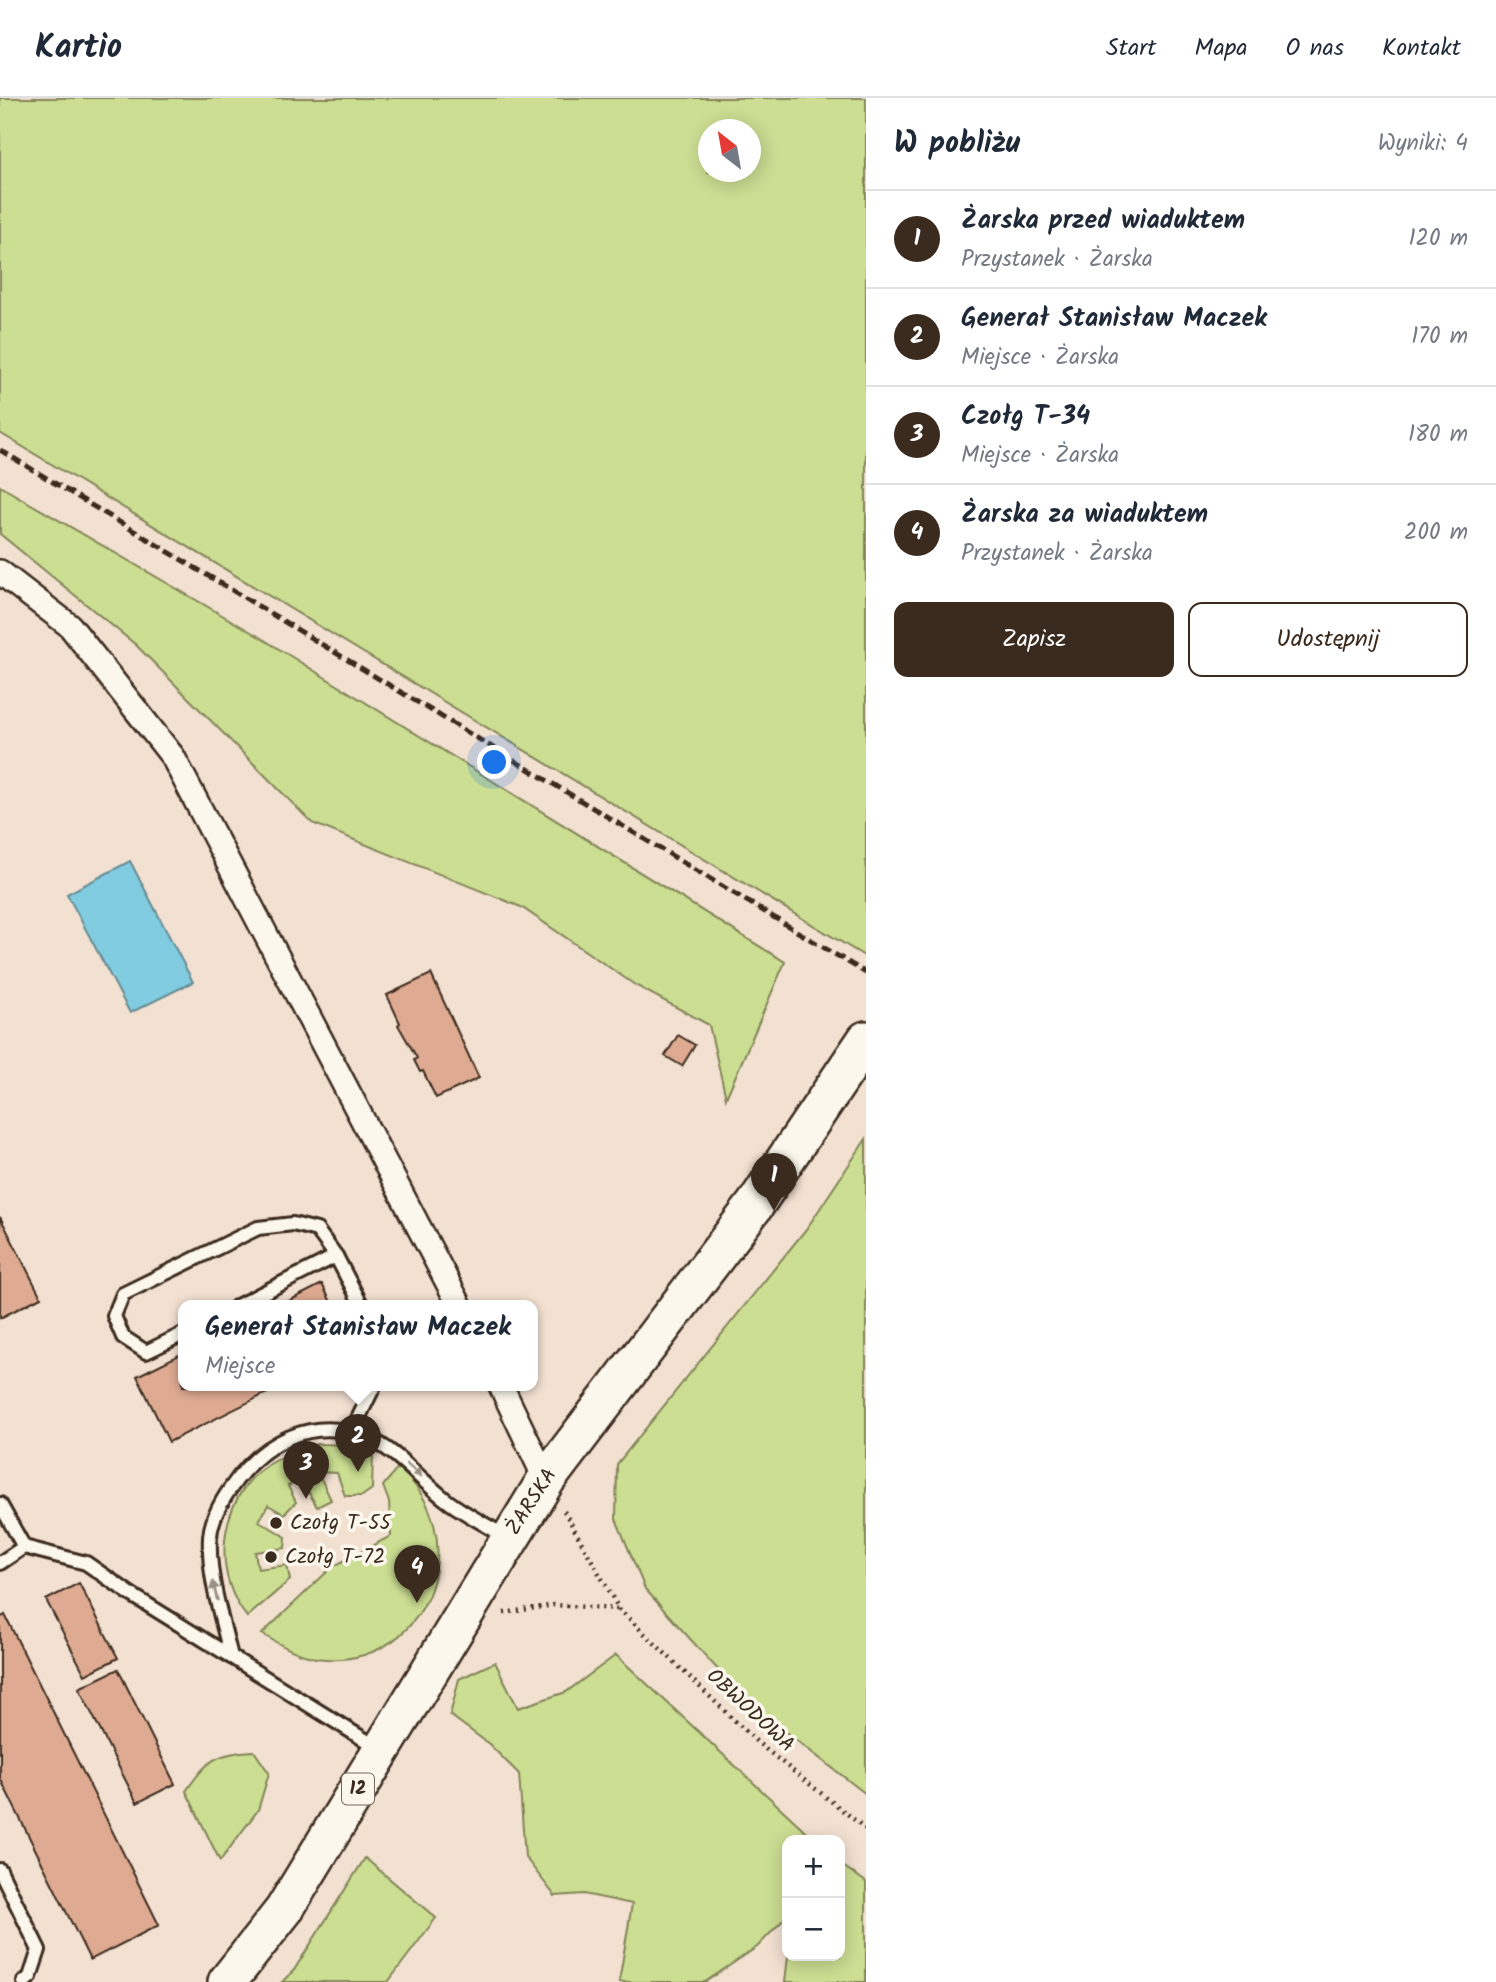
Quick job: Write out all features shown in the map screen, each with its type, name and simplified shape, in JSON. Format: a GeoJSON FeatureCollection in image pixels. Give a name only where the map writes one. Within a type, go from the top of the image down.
{"type":"FeatureCollection","features":[{"type":"Feature","properties":{"kind":"main road","name":"ŻARSKA"},"geometry":{"type":"LineString","coordinates":[[227,1982],[284,1910],[508,1538],[546,1480],[755,1205],[866,1040]]}},
{"type":"Feature","properties":{"kind":"street"},"geometry":{"type":"LineString","coordinates":[[0,572],[70,626],[173,757],[457,1300]]}},
{"type":"Feature","properties":{"kind":"street"},"geometry":{"type":"LineString","coordinates":[[503,1391],[546,1480]]}},
{"type":"Feature","properties":{"kind":"lane"},"geometry":{"type":"LineString","coordinates":[[178,1336],[146,1352],[123,1337],[114,1316],[123,1294],[258,1228],[293,1224],[317,1230],[336,1255],[359,1300]]}},
{"type":"Feature","properties":{"kind":"lane"},"geometry":{"type":"LineString","coordinates":[[249,1300],[336,1255]]}},
{"type":"Feature","properties":{"kind":"lane"},"geometry":{"type":"LineString","coordinates":[[351,1433],[372,1391]]}},
{"type":"Feature","properties":{"kind":"lane"},"geometry":{"type":"LineString","coordinates":[[232,1657],[212,1578],[210,1535],[221,1502],[246,1465],[275,1442],[311,1429],[337,1429],[351,1433],[389,1449],[445,1499],[508,1538]]}},
{"type":"Feature","properties":{"kind":"lane"},"geometry":{"type":"LineString","coordinates":[[0,1504],[24,1547],[86,1563],[382,1750]]}},
{"type":"Feature","properties":{"kind":"lane"},"geometry":{"type":"LineString","coordinates":[[0,1563],[24,1547]]}},
{"type":"Feature","properties":{"kind":"lane"},"geometry":{"type":"LineString","coordinates":[[0,1870],[38,1950],[30,1977],[24,1982]]}},
{"type":"Feature","properties":{"kind":"path","name":"OBWODOWA"},"geometry":{"type":"LineString","coordinates":[[546,1480],[619,1609],[758,1743],[866,1829]]}},
{"type":"Feature","properties":{"kind":"path"},"geometry":{"type":"LineString","coordinates":[[493,1619],[503,1613],[554,1605],[619,1609]]}},
{"type":"Feature","properties":{"kind":"green space"},"geometry":{"type":"Polygon","coordinates":[[[0,98],[866,98],[866,957],[0,433],[0,98]]]}},
{"type":"Feature","properties":{"kind":"green space"},"geometry":{"type":"Polygon","coordinates":[[[0,486],[258,636],[785,962],[726,1098],[709,1025],[635,985],[521,907],[312,823],[136,645],[0,534],[0,486]]]}},
{"type":"Feature","properties":{"kind":"green space"},"geometry":{"type":"Polygon","coordinates":[[[866,1139],[866,1794],[748,1703],[645,1589],[616,1519],[617,1464],[807,1228],[866,1139]]]}},
{"type":"Feature","properties":{"kind":"green space"},"geometry":{"type":"Polygon","coordinates":[[[317,1444],[353,1445],[373,1453],[372,1489],[362,1496],[345,1496],[337,1473],[318,1472],[331,1500],[317,1507],[301,1479],[288,1486],[296,1502],[284,1514],[268,1505],[259,1521],[286,1537],[285,1548],[255,1552],[258,1569],[287,1565],[290,1580],[247,1617],[236,1601],[225,1565],[227,1526],[233,1508],[242,1491],[261,1470],[283,1457],[317,1444]]]}},
{"type":"Feature","properties":{"kind":"green space"},"geometry":{"type":"Polygon","coordinates":[[[398,1468],[422,1495],[434,1526],[437,1559],[431,1590],[415,1618],[393,1641],[362,1655],[326,1659],[300,1654],[262,1634],[332,1567],[391,1536],[389,1502],[383,1486],[398,1468]]]}},
{"type":"Feature","properties":{"kind":"green space"},"geometry":{"type":"Polygon","coordinates":[[[616,1655],[810,1835],[782,1835],[782,1921],[757,1947],[705,1982],[619,1982],[632,1904],[584,1894],[555,1896],[525,1857],[519,1774],[489,1744],[450,1715],[459,1679],[495,1662],[518,1708],[566,1692],[616,1655]]]}},
{"type":"Feature","properties":{"kind":"green space"},"geometry":{"type":"Polygon","coordinates":[[[254,1751],[269,1773],[258,1810],[220,1861],[186,1791],[200,1772],[214,1760],[221,1756],[254,1751]]]}},
{"type":"Feature","properties":{"kind":"green space"},"geometry":{"type":"Polygon","coordinates":[[[365,1858],[436,1918],[388,1982],[282,1982],[294,1970],[365,1858]]]}},
{"type":"Feature","properties":{"kind":"green space"},"geometry":{"type":"Polygon","coordinates":[[[845,1867],[866,1882],[866,1982],[785,1982],[787,1961],[845,1961],[845,1867]]]}},
{"type":"Feature","properties":{"kind":"water"},"geometry":{"type":"Polygon","coordinates":[[[130,861],[193,982],[130,1013],[67,894],[130,861]]]}},
{"type":"Feature","properties":{"kind":"building"},"geometry":{"type":"Polygon","coordinates":[[[431,974],[479,1078],[436,1098],[423,1071],[420,1072],[414,1060],[417,1058],[398,1025],[400,1023],[387,995],[431,974]]]}},
{"type":"Feature","properties":{"kind":"building"},"geometry":{"type":"Polygon","coordinates":[[[678,1035],[695,1045],[682,1066],[665,1056],[678,1035]]]}},
{"type":"Feature","properties":{"kind":"building"},"geometry":{"type":"Polygon","coordinates":[[[0,1217],[41,1297],[0,1318],[0,1217]]]}},
{"type":"Feature","properties":{"kind":"building"},"geometry":{"type":"Polygon","coordinates":[[[322,1284],[330,1300],[291,1300],[322,1284]]]}},
{"type":"Feature","properties":{"kind":"building"},"geometry":{"type":"Polygon","coordinates":[[[178,1356],[178,1391],[271,1391],[169,1442],[137,1376],[178,1356]]]}},
{"type":"Feature","properties":{"kind":"building"},"geometry":{"type":"Polygon","coordinates":[[[79,1583],[118,1658],[85,1675],[46,1600],[79,1583]]]}},
{"type":"Feature","properties":{"kind":"building"},"geometry":{"type":"Polygon","coordinates":[[[5,1615],[159,1925],[90,1960],[0,1778],[0,1618],[5,1615]]]}},
{"type":"Feature","properties":{"kind":"building"},"geometry":{"type":"Polygon","coordinates":[[[118,1669],[175,1784],[137,1803],[79,1688],[118,1669]]]}},
{"type":"Feature","properties":{"kind":"railway"},"geometry":{"type":"LineString","coordinates":[[0,450],[866,973]]}},
{"type":"Feature","properties":{"kind":"place","name":"Żarska przed wiaduktem"},"geometry":{"type":"Point","coordinates":[774,1211]}},
{"type":"Feature","properties":{"kind":"place","name":"Generał Stanisław Maczek"},"geometry":{"type":"Point","coordinates":[358,1472]}},
{"type":"Feature","properties":{"kind":"place","name":"Czołg T-34"},"geometry":{"type":"Point","coordinates":[306,1499]}},
{"type":"Feature","properties":{"kind":"place","name":"Czołg T-55"},"geometry":{"type":"Point","coordinates":[276,1523]}},
{"type":"Feature","properties":{"kind":"place","name":"Czołg T-72"},"geometry":{"type":"Point","coordinates":[271,1557]}},
{"type":"Feature","properties":{"kind":"place","name":"Żarska za wiaduktem"},"geometry":{"type":"Point","coordinates":[417,1603]}}]}
